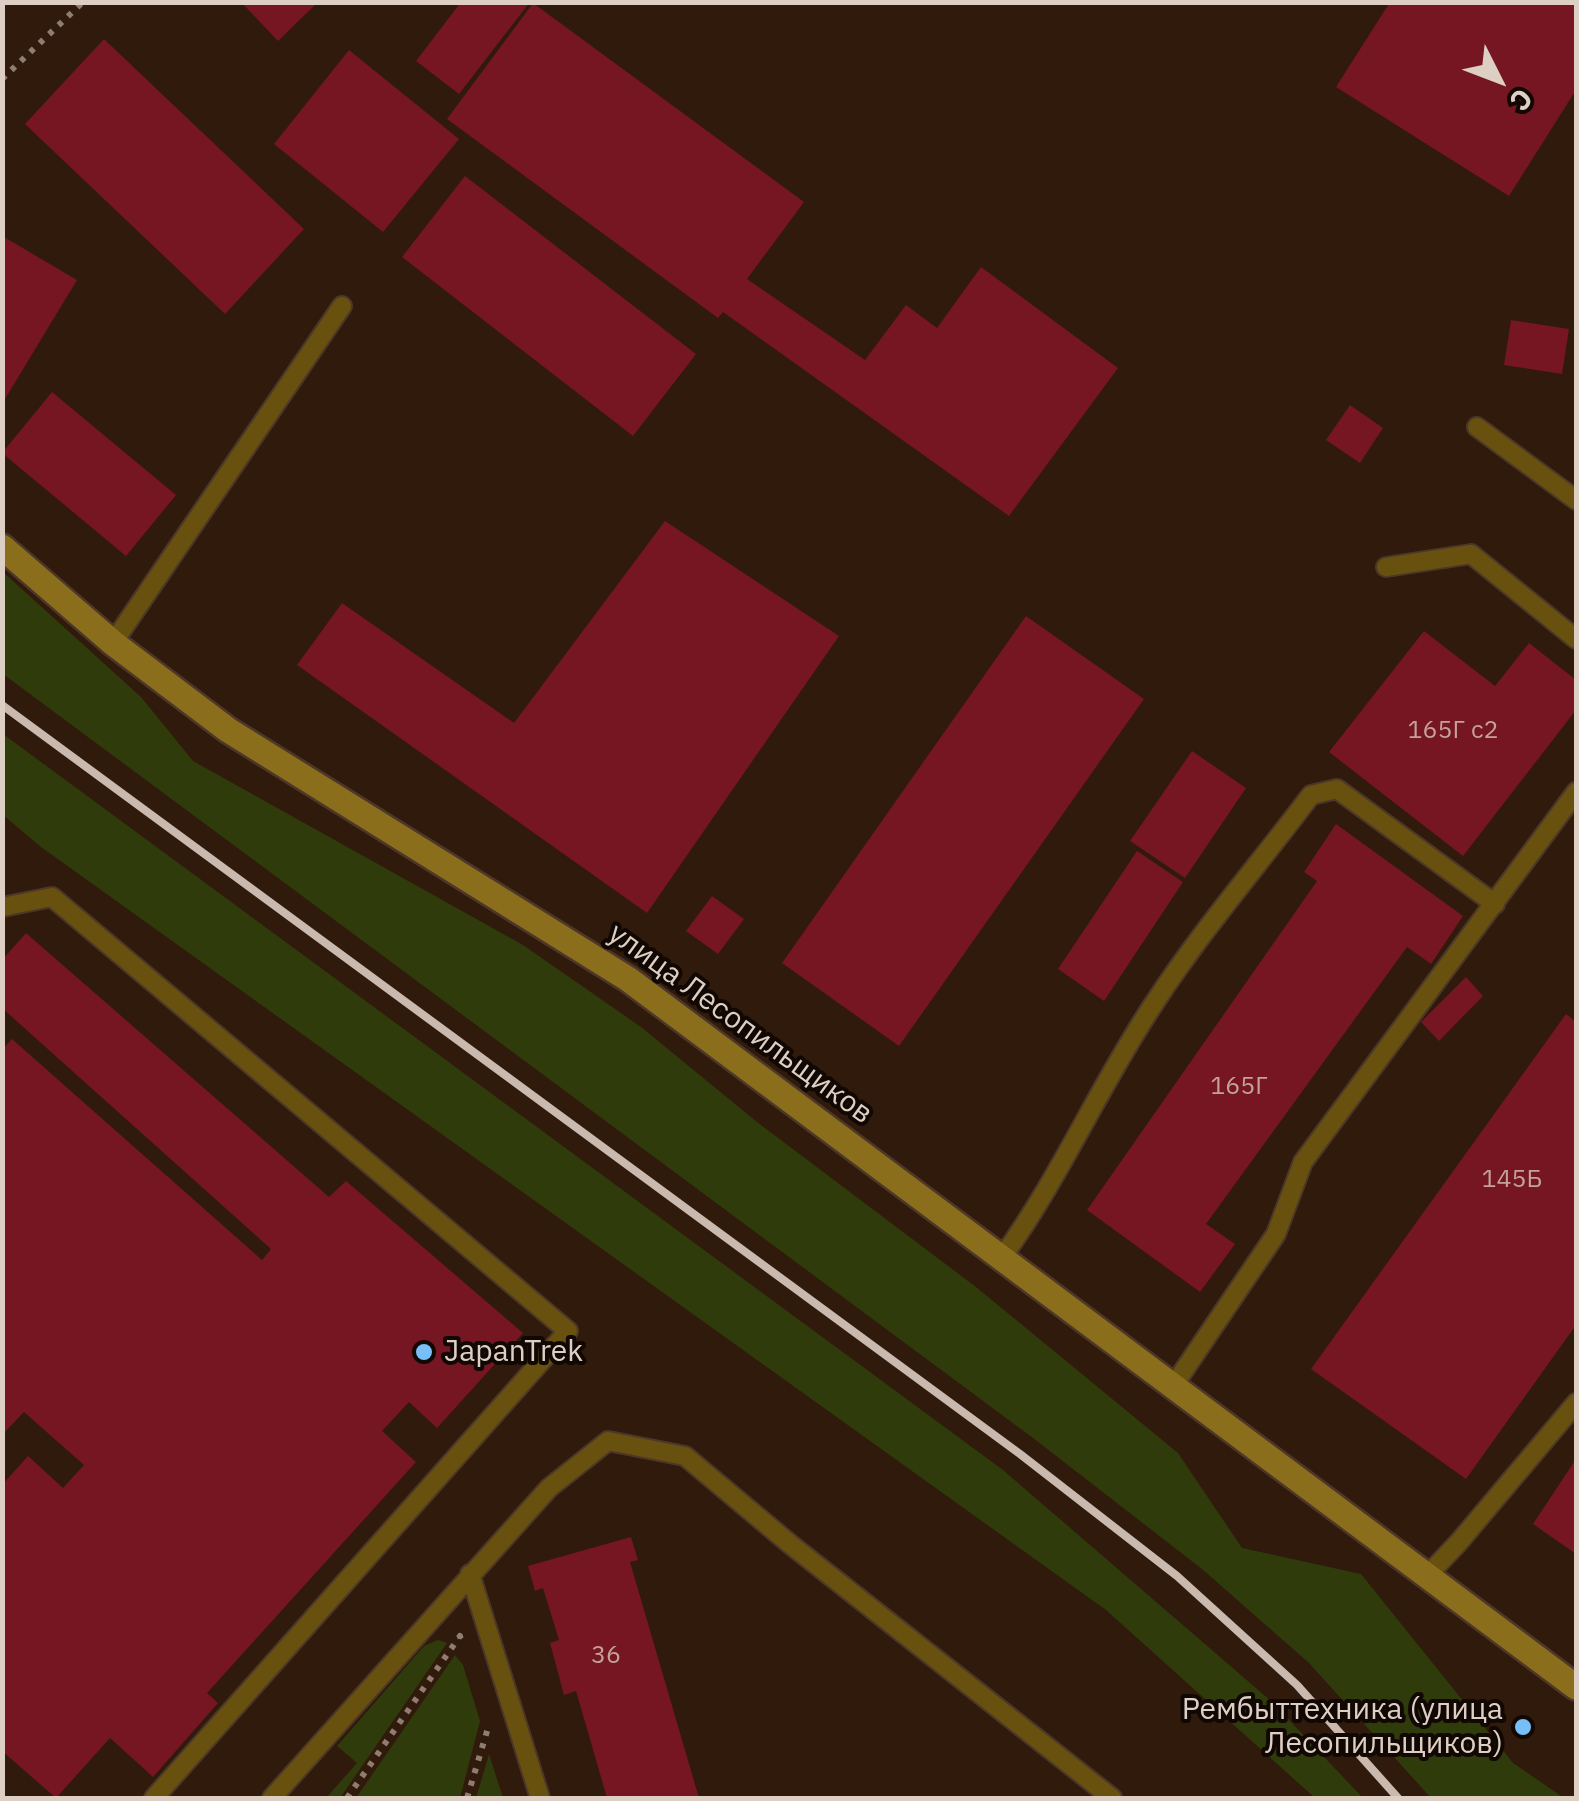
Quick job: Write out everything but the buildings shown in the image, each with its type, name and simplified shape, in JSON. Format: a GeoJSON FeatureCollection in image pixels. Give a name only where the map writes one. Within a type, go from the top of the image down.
{"type":"FeatureCollection","features":[{"type":"Feature","properties":{"kind":"main road","name":"улица Лесопильщиков"},"geometry":{"type":"LineString","coordinates":[[2,547],[113,642],[228,730],[628,979],[1576,1687]]}},
{"type":"Feature","properties":{"kind":"lane"},"geometry":{"type":"LineString","coordinates":[[113,642],[342,306]]}},
{"type":"Feature","properties":{"kind":"lane"},"geometry":{"type":"LineString","coordinates":[[1477,427],[1576,500]]}},
{"type":"Feature","properties":{"kind":"lane"},"geometry":{"type":"LineString","coordinates":[[1386,568],[1471,554],[1576,639]]}},
{"type":"Feature","properties":{"kind":"lane"},"geometry":{"type":"LineString","coordinates":[[1003,1256],[1028,1222],[1046,1184],[1155,1001],[1310,795],[1337,789],[1495,904]]}},
{"type":"Feature","properties":{"kind":"lane"},"geometry":{"type":"LineString","coordinates":[[1174,1385],[1276,1234],[1303,1162],[1576,792]]}},
{"type":"Feature","properties":{"kind":"lane"},"geometry":{"type":"LineString","coordinates":[[2,907],[52,897],[568,1331],[154,1798]]}},
{"type":"Feature","properties":{"kind":"lane"},"geometry":{"type":"LineString","coordinates":[[1426,1577],[1576,1402]]}},
{"type":"Feature","properties":{"kind":"lane"},"geometry":{"type":"LineString","coordinates":[[272,1798],[549,1488],[608,1441],[685,1456],[1112,1798]]}},
{"type":"Feature","properties":{"kind":"lane"},"geometry":{"type":"LineString","coordinates":[[470,1574],[540,1798]]}},
{"type":"Feature","properties":{"kind":"path"},"geometry":{"type":"LineString","coordinates":[[2,79],[82,2]]}},
{"type":"Feature","properties":{"kind":"path"},"geometry":{"type":"LineString","coordinates":[[347,1798],[460,1636],[465,1654]]}},
{"type":"Feature","properties":{"kind":"path"},"geometry":{"type":"LineString","coordinates":[[467,1798],[488,1727],[493,1745]]}},
{"type":"Feature","properties":{"kind":"green space"},"geometry":{"type":"Polygon","coordinates":[[[3,572],[141,697],[193,761],[523,945],[641,1027],[757,1122],[976,1287],[1178,1453],[1242,1548],[1361,1574],[1513,1763],[1564,1798],[1431,1798],[1309,1663],[1202,1569],[1033,1438],[3,674],[3,572]]]}},
{"type":"Feature","properties":{"kind":"green space"},"geometry":{"type":"Polygon","coordinates":[[[3,734],[1003,1470],[1271,1701],[1363,1798],[1315,1798],[1106,1610],[41,847],[3,815],[3,734]]]}},
{"type":"Feature","properties":{"kind":"green space"},"geometry":{"type":"Polygon","coordinates":[[[438,1640],[447,1643],[340,1798],[326,1798],[357,1763],[337,1746],[424,1646],[438,1640]]]}},
{"type":"Feature","properties":{"kind":"green space"},"geometry":{"type":"Polygon","coordinates":[[[455,1655],[463,1665],[480,1721],[460,1798],[356,1798],[455,1655]]]}},
{"type":"Feature","properties":{"kind":"green space"},"geometry":{"type":"Polygon","coordinates":[[[489,1754],[503,1798],[476,1798],[489,1754]]]}},
{"type":"Feature","properties":{"kind":"railway"},"geometry":{"type":"LineString","coordinates":[[2,705],[1020,1454],[1177,1576],[1297,1685],[1398,1798]]}},
{"type":"Feature","properties":{"kind":"place","name":"JapanTrek"},"geometry":{"type":"Point","coordinates":[424,1352]}},
{"type":"Feature","properties":{"kind":"place","name":"Рембыттехника (улица Лесопильщиков)"},"geometry":{"type":"Point","coordinates":[1523,1727]}}]}
